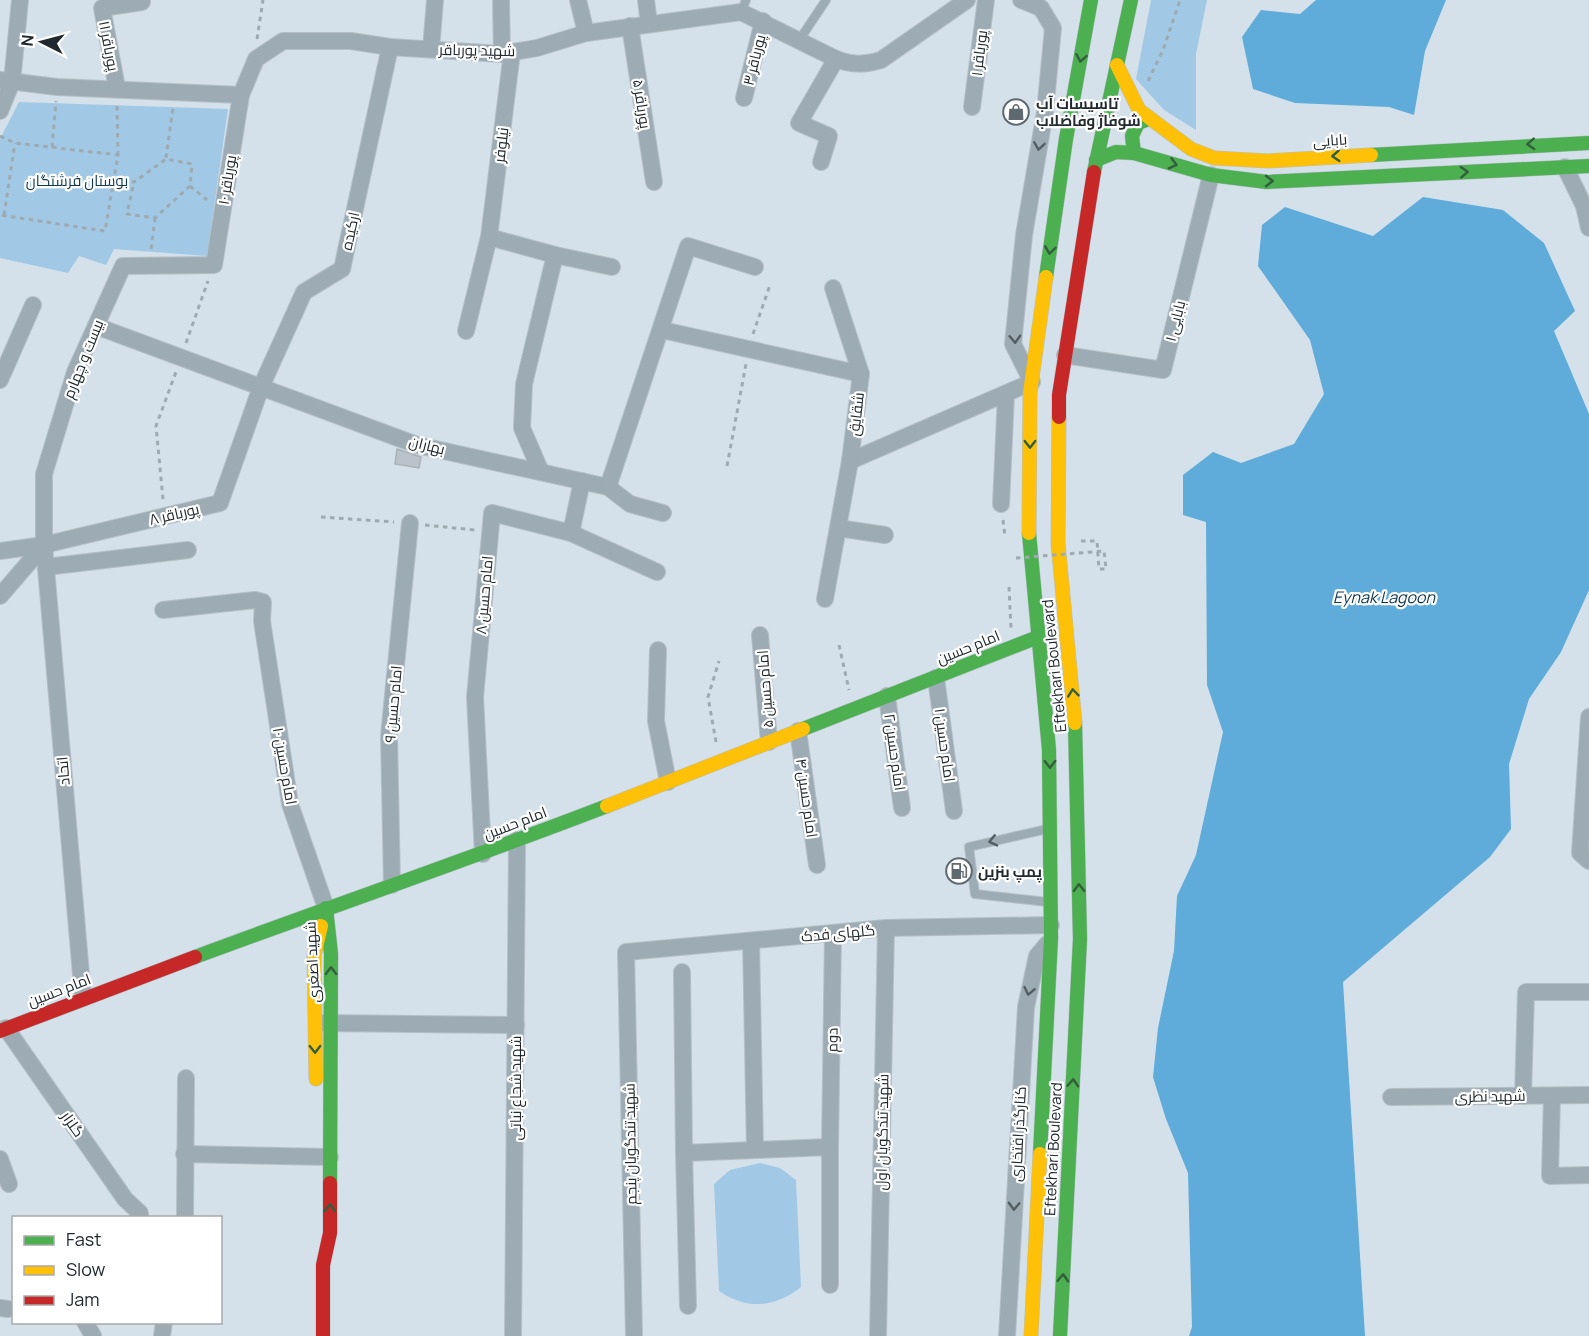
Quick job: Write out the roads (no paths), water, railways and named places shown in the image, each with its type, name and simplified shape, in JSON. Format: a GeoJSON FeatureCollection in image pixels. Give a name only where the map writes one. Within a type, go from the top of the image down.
{"type":"FeatureCollection","features":[{"type":"Feature","properties":{"kind":"main road","name":"Eftekhari Boulevard"},"geometry":{"type":"LineString","coordinates":[[1031,1336],[1051,932],[1049,750],[1029,546],[1032,382],[1066,139],[1091,0]]}},
{"type":"Feature","properties":{"kind":"main road","name":"Eftekhari Boulevard"},"geometry":{"type":"LineString","coordinates":[[1060,1336],[1080,939],[1078,748],[1058,543],[1059,395],[1096,160],[1131,0]]}},
{"type":"Feature","properties":{"kind":"main road","name":"بابایی"},"geometry":{"type":"LineString","coordinates":[[1117,65],[1136,105],[1149,119],[1191,149],[1214,158],[1242,161],[1589,143]]}},
{"type":"Feature","properties":{"kind":"main road"},"geometry":{"type":"LineString","coordinates":[[1134,153],[1132,136],[1138,123],[1149,119]]}},
{"type":"Feature","properties":{"kind":"main road"},"geometry":{"type":"LineString","coordinates":[[1096,160],[1116,152],[1134,153],[1211,175],[1267,182],[1589,166]]}},
{"type":"Feature","properties":{"kind":"main road","name":"امام حسین"},"geometry":{"type":"LineString","coordinates":[[3,1029],[326,908],[483,854],[1038,637]]}},
{"type":"Feature","properties":{"kind":"main road","name":"شهید اصغری"},"geometry":{"type":"LineString","coordinates":[[323,1336],[323,1265],[316,1230],[323,1157],[323,1024],[314,956],[326,908]]}},
{"type":"Feature","properties":{"kind":"main road","name":"شهید اصغری"},"geometry":{"type":"LineString","coordinates":[[316,1090],[323,1024]]}},
{"type":"Feature","properties":{"kind":"main road","name":"شهید اصغری"},"geometry":{"type":"LineString","coordinates":[[316,1112],[323,1157]]}},
{"type":"Feature","properties":{"kind":"street"},"geometry":{"type":"LineString","coordinates":[[0,111],[20,0]]}},
{"type":"Feature","properties":{"kind":"street"},"geometry":{"type":"LineString","coordinates":[[431,50],[435,0]]}},
{"type":"Feature","properties":{"kind":"street","name":"نیلوفر"},"geometry":{"type":"LineString","coordinates":[[466,331],[489,237],[507,53],[501,0]]}},
{"type":"Feature","properties":{"kind":"street"},"geometry":{"type":"LineString","coordinates":[[579,0],[586,33]]}},
{"type":"Feature","properties":{"kind":"street"},"geometry":{"type":"LineString","coordinates":[[646,0],[649,24]]}},
{"type":"Feature","properties":{"kind":"street","name":"شهید پورباقر"},"geometry":{"type":"LineString","coordinates":[[241,95],[256,59],[283,41],[351,41],[390,47],[507,53],[537,48],[586,33],[649,24],[743,6],[798,42],[849,64],[866,65],[881,60],[967,0]]}},
{"type":"Feature","properties":{"kind":"street","name":"پورباقر ۱"},"geometry":{"type":"LineString","coordinates":[[972,107],[986,0]]}},
{"type":"Feature","properties":{"kind":"street"},"geometry":{"type":"LineString","coordinates":[[1021,0],[1041,8],[1053,28],[1045,112],[1024,235],[1013,344],[1032,382]]}},
{"type":"Feature","properties":{"kind":"street","name":"پورباقر ۱۱"},"geometry":{"type":"LineString","coordinates":[[117,88],[102,8],[142,2]]}},
{"type":"Feature","properties":{"kind":"street","name":"پورباقر ۳"},"geometry":{"type":"LineString","coordinates":[[744,98],[764,21]]}},
{"type":"Feature","properties":{"kind":"street","name":"پورباقر ۵"},"geometry":{"type":"LineString","coordinates":[[630,26],[654,182]]}},
{"type":"Feature","properties":{"kind":"street","name":"ارکیده"},"geometry":{"type":"LineString","coordinates":[[261,387],[304,292],[342,270],[390,47]]}},
{"type":"Feature","properties":{"kind":"street"},"geometry":{"type":"LineString","coordinates":[[821,162],[829,136],[799,123],[836,59]]}},
{"type":"Feature","properties":{"kind":"street"},"geometry":{"type":"LineString","coordinates":[[6,81],[57,87],[241,95]]}},
{"type":"Feature","properties":{"kind":"street","name":"پورباقر ۱۰"},"geometry":{"type":"LineString","coordinates":[[214,265],[241,95]]}},
{"type":"Feature","properties":{"kind":"street"},"geometry":{"type":"LineString","coordinates":[[1565,167],[1584,206],[1589,228]]}},
{"type":"Feature","properties":{"kind":"street","name":"بابایی ۱"},"geometry":{"type":"LineString","coordinates":[[1065,355],[1163,370],[1211,175]]}},
{"type":"Feature","properties":{"kind":"street"},"geometry":{"type":"LineString","coordinates":[[489,237],[555,255],[612,267]]}},
{"type":"Feature","properties":{"kind":"street"},"geometry":{"type":"LineString","coordinates":[[663,513],[630,504],[608,487],[688,246],[755,267]]}},
{"type":"Feature","properties":{"kind":"street"},"geometry":{"type":"LineString","coordinates":[[541,472],[522,428],[524,384],[555,255]]}},
{"type":"Feature","properties":{"kind":"street","name":"بیست و چهارم"},"geometry":{"type":"LineString","coordinates":[[44,545],[44,474],[75,372],[123,266],[214,265]]}},
{"type":"Feature","properties":{"kind":"street"},"geometry":{"type":"LineString","coordinates":[[833,288],[861,374]]}},
{"type":"Feature","properties":{"kind":"street"},"geometry":{"type":"LineString","coordinates":[[0,380],[33,305]]}},
{"type":"Feature","properties":{"kind":"street","name":"بهاران"},"geometry":{"type":"LineString","coordinates":[[96,326],[417,445],[608,487]]}},
{"type":"Feature","properties":{"kind":"street","name":"شقایق"},"geometry":{"type":"LineString","coordinates":[[662,330],[861,374],[850,461]]}},
{"type":"Feature","properties":{"kind":"street","name":"شقایق"},"geometry":{"type":"LineString","coordinates":[[850,461],[1032,382]]}},
{"type":"Feature","properties":{"kind":"street","name":"پورباقر ۸"},"geometry":{"type":"LineString","coordinates":[[0,551],[44,545],[220,503],[261,387]]}},
{"type":"Feature","properties":{"kind":"street"},"geometry":{"type":"LineString","coordinates":[[1001,504],[1006,394]]}},
{"type":"Feature","properties":{"kind":"street"},"geometry":{"type":"LineString","coordinates":[[825,599],[850,461]]}},
{"type":"Feature","properties":{"kind":"street"},"geometry":{"type":"LineString","coordinates":[[571,533],[582,481]]}},
{"type":"Feature","properties":{"kind":"street","name":"امام حسین ۸"},"geometry":{"type":"LineString","coordinates":[[483,854],[475,697],[492,513],[571,533],[657,572]]}},
{"type":"Feature","properties":{"kind":"street","name":"امام حسین ۹"},"geometry":{"type":"LineString","coordinates":[[392,885],[389,736],[410,523]]}},
{"type":"Feature","properties":{"kind":"street"},"geometry":{"type":"LineString","coordinates":[[838,528],[885,535]]}},
{"type":"Feature","properties":{"kind":"street"},"geometry":{"type":"LineString","coordinates":[[0,596],[44,545]]}},
{"type":"Feature","properties":{"kind":"street","name":"اتحاد"},"geometry":{"type":"LineString","coordinates":[[44,545],[83,998]]}},
{"type":"Feature","properties":{"kind":"street"},"geometry":{"type":"LineString","coordinates":[[46,567],[188,550]]}},
{"type":"Feature","properties":{"kind":"street","name":"امام حسین ۱۰"},"geometry":{"type":"LineString","coordinates":[[163,610],[255,600],[263,602],[262,621],[290,804],[326,908]]}},
{"type":"Feature","properties":{"kind":"street","name":"امام حسین ۵"},"geometry":{"type":"LineString","coordinates":[[760,635],[769,742]]}},
{"type":"Feature","properties":{"kind":"street"},"geometry":{"type":"LineString","coordinates":[[658,650],[656,721],[668,782]]}},
{"type":"Feature","properties":{"kind":"street","name":"امام حسین ۱"},"geometry":{"type":"LineString","coordinates":[[936,678],[954,811]]}},
{"type":"Feature","properties":{"kind":"street","name":"امام حسین ۲"},"geometry":{"type":"LineString","coordinates":[[887,696],[902,808]]}},
{"type":"Feature","properties":{"kind":"street"},"geometry":{"type":"LineString","coordinates":[[1585,857],[1589,717]]}},
{"type":"Feature","properties":{"kind":"street","name":"امام حسین ۴"},"geometry":{"type":"LineString","coordinates":[[798,731],[817,865]]}},
{"type":"Feature","properties":{"kind":"street","name":"شهید شجاع نباتی"},"geometry":{"type":"LineString","coordinates":[[513,1336],[517,840]]}},
{"type":"Feature","properties":{"kind":"street","name":"گلهای فدک"},"geometry":{"type":"LineString","coordinates":[[626,952],[886,928],[1051,932]]}},
{"type":"Feature","properties":{"kind":"street","name":"شهید تندگویان اول"},"geometry":{"type":"LineString","coordinates":[[878,1336],[886,928]]}},
{"type":"Feature","properties":{"kind":"street","name":"کنارگذر افتخاری"},"geometry":{"type":"LineString","coordinates":[[1007,1336],[1016,1143],[1026,1007],[1037,956],[1051,932]]}},
{"type":"Feature","properties":{"kind":"street","name":"دوم"},"geometry":{"type":"LineString","coordinates":[[830,1285],[833,933]]}},
{"type":"Feature","properties":{"kind":"street"},"geometry":{"type":"LineString","coordinates":[[752,941],[755,1150]]}},
{"type":"Feature","properties":{"kind":"street","name":"شهید تندگویان پنجم"},"geometry":{"type":"LineString","coordinates":[[626,952],[634,1336]]}},
{"type":"Feature","properties":{"kind":"street"},"geometry":{"type":"LineString","coordinates":[[682,972],[688,1306]]}},
{"type":"Feature","properties":{"kind":"street"},"geometry":{"type":"LineString","coordinates":[[1523,1096],[1526,992],[1589,992]]}},
{"type":"Feature","properties":{"kind":"street"},"geometry":{"type":"LineString","coordinates":[[323,1024],[516,1025]]}},
{"type":"Feature","properties":{"kind":"street","name":"گلزار"},"geometry":{"type":"LineString","coordinates":[[3,1029],[125,1199],[140,1216]]}},
{"type":"Feature","properties":{"kind":"street"},"geometry":{"type":"LineString","coordinates":[[185,1216],[186,1078]]}},
{"type":"Feature","properties":{"kind":"street","name":"شهید نظری"},"geometry":{"type":"LineString","coordinates":[[1391,1097],[1589,1095]]}},
{"type":"Feature","properties":{"kind":"street"},"geometry":{"type":"LineString","coordinates":[[1552,1096],[1550,1176],[1589,1176]]}},
{"type":"Feature","properties":{"kind":"street"},"geometry":{"type":"LineString","coordinates":[[684,1153],[830,1147]]}},
{"type":"Feature","properties":{"kind":"street"},"geometry":{"type":"LineString","coordinates":[[184,1154],[323,1157]]}},
{"type":"Feature","properties":{"kind":"street"},"geometry":{"type":"LineString","coordinates":[[0,1159],[9,1184]]}},
{"type":"Feature","properties":{"kind":"lane"},"geometry":{"type":"LineString","coordinates":[[798,42],[826,0]]}},
{"type":"Feature","properties":{"kind":"lane"},"geometry":{"type":"LineString","coordinates":[[1050,828],[969,847],[975,894],[1051,903]]}},
{"type":"Feature","properties":{"kind":"water"},"geometry":{"type":"Polygon","coordinates":[[[1316,0],[1446,0],[1425,51],[1414,115],[1389,107],[1295,103],[1253,89],[1242,37],[1261,10],[1300,14],[1316,0]]]}},
{"type":"Feature","properties":{"kind":"water","name":"Eynak Lagoon"},"geometry":{"type":"Polygon","coordinates":[[[1423,197],[1503,210],[1544,243],[1575,311],[1554,331],[1589,414],[1589,590],[1561,652],[1529,699],[1509,764],[1511,829],[1490,857],[1343,982],[1365,1336],[1189,1336],[1192,1327],[1188,1173],[1166,1119],[1153,1077],[1158,1028],[1174,951],[1177,896],[1196,855],[1223,732],[1207,685],[1206,522],[1183,515],[1183,475],[1213,452],[1241,463],[1294,444],[1324,394],[1310,340],[1258,266],[1262,225],[1285,207],[1373,236],[1423,197]]]}},
{"type":"Feature","properties":{"kind":"place","name":"تاسیسات آب شوفاژ وفاضلاب"},"geometry":{"type":"Point","coordinates":[1016,112]}},
{"type":"Feature","properties":{"kind":"place","name":"پمپ بنزین"},"geometry":{"type":"Point","coordinates":[959,871]}},
{"type":"Feature","properties":{"kind":"park label","name":"بوستان فرشتگان"},"geometry":{"type":"Point","coordinates":[77,180]}}]}
